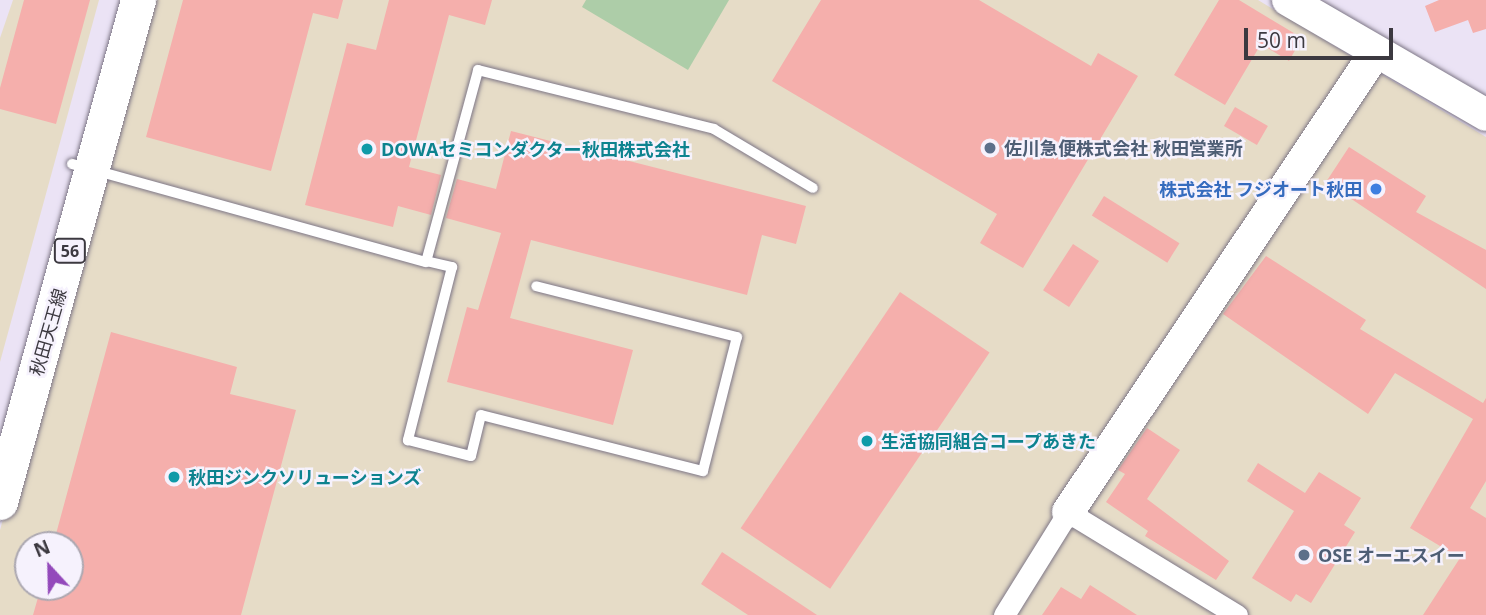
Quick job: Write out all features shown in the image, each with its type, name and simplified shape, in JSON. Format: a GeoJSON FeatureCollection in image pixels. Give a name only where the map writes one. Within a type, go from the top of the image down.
{"type":"FeatureCollection","features":[{"type":"Feature","properties":{"kind":"main road","name":"秋田天王線"},"geometry":{"type":"LineString","coordinates":[[0,502],[83,166],[115,0]]}},
{"type":"Feature","properties":{"kind":"main road","name":"秋田天王線"},"geometry":{"type":"LineString","coordinates":[[0,418],[138,0]]}},
{"type":"Feature","properties":{"kind":"street"},"geometry":{"type":"LineString","coordinates":[[1289,0],[1484,113]]}},
{"type":"Feature","properties":{"kind":"street"},"geometry":{"type":"LineString","coordinates":[[1004,615],[1068,512],[1376,51]]}},
{"type":"Feature","properties":{"kind":"street"},"geometry":{"type":"LineString","coordinates":[[1068,512],[1237,615]]}},
{"type":"Feature","properties":{"kind":"lane"},"geometry":{"type":"LineString","coordinates":[[426,261],[478,70],[714,129],[813,188]]}},
{"type":"Feature","properties":{"kind":"lane"},"geometry":{"type":"LineString","coordinates":[[83,166],[452,267],[408,440],[471,456],[481,415],[703,471],[737,337],[536,286]]}},
{"type":"Feature","properties":{"kind":"shaded area"},"geometry":{"type":"Polygon","coordinates":[[[13,0],[99,0],[0,362],[0,38],[13,0]]]}},
{"type":"Feature","properties":{"kind":"shaded area"},"geometry":{"type":"Polygon","coordinates":[[[149,0],[1258,0],[1486,137],[1486,615],[0,615],[0,530],[149,0]]]}},
{"type":"Feature","properties":{"kind":"green space"},"geometry":{"type":"Polygon","coordinates":[[[586,0],[729,0],[688,70],[582,7],[586,0]]]}},
{"type":"Feature","properties":{"kind":"building"},"geometry":{"type":"Polygon","coordinates":[[[24,0],[90,0],[56,124],[0,109],[0,88],[24,0]]]}},
{"type":"Feature","properties":{"kind":"building"},"geometry":{"type":"Polygon","coordinates":[[[183,0],[343,0],[338,19],[313,13],[271,171],[146,137],[183,0]]]}},
{"type":"Feature","properties":{"kind":"building"},"geometry":{"type":"Polygon","coordinates":[[[389,0],[492,0],[485,25],[449,15],[409,167],[441,175],[431,215],[398,206],[393,227],[305,205],[347,43],[376,50],[389,0]]]}},
{"type":"Feature","properties":{"kind":"building","name":"佐川急便株式会社 秋田営業所"},"geometry":{"type":"Polygon","coordinates":[[[821,0],[979,0],[1091,66],[1098,53],[1138,76],[1023,268],[980,243],[997,214],[772,81],[821,0]]]}},
{"type":"Feature","properties":{"kind":"building"},"geometry":{"type":"Polygon","coordinates":[[[1219,0],[1239,0],[1302,38],[1289,61],[1261,44],[1225,105],[1174,75],[1219,0]]]}},
{"type":"Feature","properties":{"kind":"building"},"geometry":{"type":"Polygon","coordinates":[[[1439,0],[1486,0],[1486,29],[1473,33],[1468,20],[1435,32],[1425,6],[1439,0]]]}},
{"type":"Feature","properties":{"kind":"building"},"geometry":{"type":"Polygon","coordinates":[[[1235,107],[1268,126],[1257,145],[1224,126],[1235,107]]]}},
{"type":"Feature","properties":{"kind":"building"},"geometry":{"type":"Polygon","coordinates":[[[511,131],[806,206],[796,244],[762,235],[747,295],[531,240],[510,318],[633,350],[613,425],[447,382],[467,307],[478,310],[501,233],[446,218],[457,179],[496,189],[511,131]]]}},
{"type":"Feature","properties":{"kind":"building"},"geometry":{"type":"Polygon","coordinates":[[[1349,147],[1426,196],[1416,212],[1486,250],[1486,289],[1326,182],[1349,147]]]}},
{"type":"Feature","properties":{"kind":"building"},"geometry":{"type":"Polygon","coordinates":[[[1104,196],[1179,243],[1167,263],[1092,216],[1104,196]]]}},
{"type":"Feature","properties":{"kind":"building"},"geometry":{"type":"Polygon","coordinates":[[[1073,244],[1099,261],[1069,307],[1043,290],[1073,244]]]}},
{"type":"Feature","properties":{"kind":"building"},"geometry":{"type":"Polygon","coordinates":[[[1266,256],[1366,320],[1360,329],[1483,403],[1486,398],[1486,481],[1470,508],[1486,518],[1486,615],[1423,615],[1460,558],[1410,528],[1473,419],[1395,373],[1368,414],[1223,314],[1266,256]]]}},
{"type":"Feature","properties":{"kind":"building","name":"生活協同組合コープあきた"},"geometry":{"type":"Polygon","coordinates":[[[900,292],[990,352],[830,589],[741,528],[900,292]]]}},
{"type":"Feature","properties":{"kind":"building","name":"秋田ジンクソリューションズ"},"geometry":{"type":"Polygon","coordinates":[[[111,332],[237,367],[230,394],[296,410],[241,615],[33,615],[37,601],[84,601],[84,531],[57,531],[111,332]]]}},
{"type":"Feature","properties":{"kind":"building"},"geometry":{"type":"Polygon","coordinates":[[[1147,428],[1180,450],[1147,499],[1229,561],[1216,580],[1145,536],[1148,531],[1106,502],[1125,474],[1118,470],[1147,428]]]}},
{"type":"Feature","properties":{"kind":"building","name":"OSE オーエスイー"},"geometry":{"type":"Polygon","coordinates":[[[1258,463],[1305,493],[1319,472],[1361,498],[1344,525],[1355,532],[1311,603],[1296,594],[1291,602],[1252,578],[1294,511],[1247,481],[1258,463]]]}},
{"type":"Feature","properties":{"kind":"building"},"geometry":{"type":"Polygon","coordinates":[[[722,552],[817,615],[748,615],[701,584],[722,552]]]}},
{"type":"Feature","properties":{"kind":"building"},"geometry":{"type":"Polygon","coordinates":[[[1090,585],[1137,615],[1042,615],[1061,587],[1081,599],[1090,585]]]}},
{"type":"Feature","properties":{"kind":"place","name":"佐川急便株式会社 秋田営業所"},"geometry":{"type":"Point","coordinates":[990,148]}},
{"type":"Feature","properties":{"kind":"place","name":"DOWAセミコンダクター秋田株式会社"},"geometry":{"type":"Point","coordinates":[367,149]}},
{"type":"Feature","properties":{"kind":"place","name":"株式会社 フジオート秋田"},"geometry":{"type":"Point","coordinates":[1376,189]}},
{"type":"Feature","properties":{"kind":"place","name":"生活協同組合コープあきた"},"geometry":{"type":"Point","coordinates":[867,441]}},
{"type":"Feature","properties":{"kind":"place","name":"秋田ジンクソリューションズ"},"geometry":{"type":"Point","coordinates":[174,477]}},
{"type":"Feature","properties":{"kind":"place","name":"OSE オーエスイー"},"geometry":{"type":"Point","coordinates":[1304,555]}}]}
